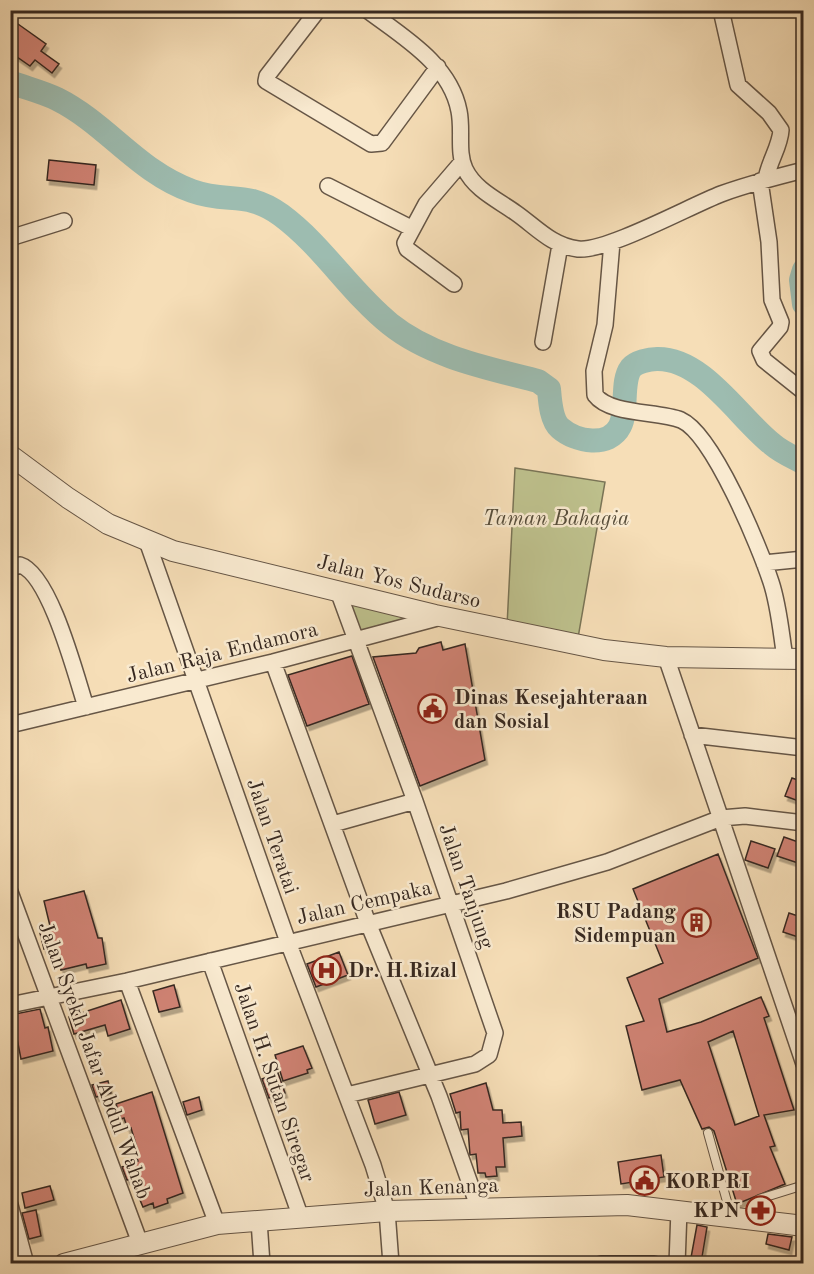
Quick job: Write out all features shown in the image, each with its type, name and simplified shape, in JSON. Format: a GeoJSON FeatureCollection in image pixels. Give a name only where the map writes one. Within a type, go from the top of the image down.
{"type":"FeatureCollection","features":[{"type":"Feature","properties":{"kind":"street"},"geometry":{"type":"LineString","coordinates":[[318,10],[267,76],[266,81],[371,144],[382,143],[438,67]]}},
{"type":"Feature","properties":{"kind":"street"},"geometry":{"type":"LineString","coordinates":[[367,10],[438,67],[451,84],[458,105],[462,162],[468,175],[484,192],[560,244],[587,249],[612,242],[763,180],[804,170]]}},
{"type":"Feature","properties":{"kind":"street"},"geometry":{"type":"LineString","coordinates":[[721,10],[738,85],[769,113],[781,130],[780,143],[763,180],[772,300],[781,322],[775,333],[761,347],[760,353],[764,360],[804,392]]}},
{"type":"Feature","properties":{"kind":"street"},"geometry":{"type":"LineString","coordinates":[[454,284],[405,246],[411,228],[426,204],[462,162]]}},
{"type":"Feature","properties":{"kind":"street"},"geometry":{"type":"LineString","coordinates":[[328,186],[411,228]]}},
{"type":"Feature","properties":{"kind":"street"},"geometry":{"type":"LineString","coordinates":[[10,238],[64,221]]}},
{"type":"Feature","properties":{"kind":"street"},"geometry":{"type":"LineString","coordinates":[[612,242],[605,325],[593,383],[598,399],[610,405],[682,421],[706,446],[741,510],[764,562],[794,659]]}},
{"type":"Feature","properties":{"kind":"street"},"geometry":{"type":"LineString","coordinates":[[543,342],[560,244]]}},
{"type":"Feature","properties":{"kind":"street","name":"Jalan Yos Sudarso"},"geometry":{"type":"LineString","coordinates":[[10,455],[108,524],[173,551],[443,617],[569,644],[666,657],[794,659]]}},
{"type":"Feature","properties":{"kind":"street","name":"Jalan Teratai"},"geometry":{"type":"LineString","coordinates":[[147,541],[288,942],[347,1095],[387,1211],[392,1263]]}},
{"type":"Feature","properties":{"kind":"street"},"geometry":{"type":"LineString","coordinates":[[764,562],[804,559]]}},
{"type":"Feature","properties":{"kind":"street"},"geometry":{"type":"LineString","coordinates":[[10,568],[20,565],[30,570],[51,604],[86,707]]}},
{"type":"Feature","properties":{"kind":"street","name":"Jalan Tanjung"},"geometry":{"type":"LineString","coordinates":[[338,591],[491,1015],[495,1041],[493,1049],[483,1061],[347,1095]]}},
{"type":"Feature","properties":{"kind":"street","name":"Jalan Raja Endamora"},"geometry":{"type":"LineString","coordinates":[[10,724],[273,662],[443,617]]}},
{"type":"Feature","properties":{"kind":"street"},"geometry":{"type":"LineString","coordinates":[[666,657],[804,1064]]}},
{"type":"Feature","properties":{"kind":"street"},"geometry":{"type":"LineString","coordinates":[[273,662],[368,922],[480,1209]]}},
{"type":"Feature","properties":{"kind":"street"},"geometry":{"type":"LineString","coordinates":[[692,735],[804,748]]}},
{"type":"Feature","properties":{"kind":"street"},"geometry":{"type":"LineString","coordinates":[[333,824],[415,801]]}},
{"type":"Feature","properties":{"kind":"street","name":"Jalan Cempaka"},"geometry":{"type":"LineString","coordinates":[[10,1005],[127,981],[578,871],[721,818],[745,816],[804,823]]}},
{"type":"Feature","properties":{"kind":"street","name":"Jalan Syekh Jafar Abdul Wahab"},"geometry":{"type":"LineString","coordinates":[[10,892],[15,919],[50,997],[140,1243]]}},
{"type":"Feature","properties":{"kind":"street","name":"Jalan H. Sutan Siregar"},"geometry":{"type":"LineString","coordinates":[[210,961],[301,1218]]}},
{"type":"Feature","properties":{"kind":"street"},"geometry":{"type":"LineString","coordinates":[[127,981],[217,1224]]}},
{"type":"Feature","properties":{"kind":"street"},"geometry":{"type":"LineString","coordinates":[[10,1205],[26,1263]]}},
{"type":"Feature","properties":{"kind":"street","name":"Jalan Kenanga"},"geometry":{"type":"LineString","coordinates":[[64,1263],[217,1224],[387,1211],[592,1205],[679,1210],[804,1226]]}},
{"type":"Feature","properties":{"kind":"street"},"geometry":{"type":"LineString","coordinates":[[677,1263],[679,1210]]}},
{"type":"Feature","properties":{"kind":"street"},"geometry":{"type":"LineString","coordinates":[[259,1221],[262,1263]]}},
{"type":"Feature","properties":{"kind":"street"},"geometry":{"type":"LineString","coordinates":[[601,1263],[654,1263]]}},
{"type":"Feature","properties":{"kind":"lane"},"geometry":{"type":"LineString","coordinates":[[708,1133],[732,1217]]}},
{"type":"Feature","properties":{"kind":"lane"},"geometry":{"type":"LineString","coordinates":[[752,1220],[759,1199],[804,1185]]}},
{"type":"Feature","properties":{"kind":"green space","name":"Taman Bahagia"},"geometry":{"type":"Polygon","coordinates":[[[515,468],[605,482],[578,638],[507,626],[515,468]]]}},
{"type":"Feature","properties":{"kind":"green space"},"geometry":{"type":"Polygon","coordinates":[[[342,594],[434,616],[358,637],[342,594]]]}},
{"type":"Feature","properties":{"kind":"building"},"geometry":{"type":"Polygon","coordinates":[[[18,24],[46,44],[41,51],[59,64],[52,73],[35,60],[30,66],[10,52],[10,35],[18,24]]]}},
{"type":"Feature","properties":{"kind":"building"},"geometry":{"type":"Polygon","coordinates":[[[49,160],[96,165],[94,185],[47,180],[49,160]]]}},
{"type":"Feature","properties":{"kind":"building","name":"Dinas Kesejahteraan dan Sosial"},"geometry":{"type":"Polygon","coordinates":[[[441,642],[443,650],[465,644],[485,760],[420,786],[373,657],[416,653],[419,648],[441,642]]]}},
{"type":"Feature","properties":{"kind":"building"},"geometry":{"type":"Polygon","coordinates":[[[352,656],[369,704],[307,726],[288,675],[352,656]]]}},
{"type":"Feature","properties":{"kind":"building"},"geometry":{"type":"Polygon","coordinates":[[[792,778],[804,782],[804,803],[785,796],[792,778]]]}},
{"type":"Feature","properties":{"kind":"building"},"geometry":{"type":"Polygon","coordinates":[[[784,837],[804,844],[801,864],[777,856],[784,837]]]}},
{"type":"Feature","properties":{"kind":"building"},"geometry":{"type":"Polygon","coordinates":[[[751,841],[775,849],[768,868],[745,860],[751,841]]]}},
{"type":"Feature","properties":{"kind":"building"},"geometry":{"type":"Polygon","coordinates":[[[718,854],[758,958],[659,999],[667,1032],[701,1022],[761,997],[769,1016],[764,1018],[794,1110],[764,1115],[775,1146],[770,1147],[785,1184],[737,1204],[714,1131],[709,1127],[702,1129],[680,1080],[642,1090],[626,1026],[644,1021],[627,978],[663,963],[633,889],[718,854]],[[733,1031],[708,1042],[735,1125],[759,1116],[733,1031]]]}},
{"type":"Feature","properties":{"kind":"building"},"geometry":{"type":"Polygon","coordinates":[[[84,891],[98,938],[102,938],[106,964],[87,968],[86,964],[61,970],[56,946],[44,949],[39,929],[50,926],[44,901],[84,891]]]}},
{"type":"Feature","properties":{"kind":"building"},"geometry":{"type":"Polygon","coordinates":[[[789,913],[804,918],[804,939],[783,932],[789,913]]]}},
{"type":"Feature","properties":{"kind":"building","name":"Dr. H.Rizal"},"geometry":{"type":"Polygon","coordinates":[[[339,952],[348,975],[316,987],[307,964],[339,952]]]}},
{"type":"Feature","properties":{"kind":"building"},"geometry":{"type":"Polygon","coordinates":[[[174,985],[180,1007],[159,1012],[153,991],[174,985]]]}},
{"type":"Feature","properties":{"kind":"building"},"geometry":{"type":"Polygon","coordinates":[[[121,1000],[130,1029],[108,1036],[105,1025],[74,1034],[69,1017],[121,1000]]]}},
{"type":"Feature","properties":{"kind":"building"},"geometry":{"type":"Polygon","coordinates":[[[40,1009],[45,1028],[48,1027],[53,1051],[21,1059],[16,1033],[10,1034],[10,1015],[40,1009]]]}},
{"type":"Feature","properties":{"kind":"building"},"geometry":{"type":"Polygon","coordinates":[[[303,1046],[312,1068],[307,1070],[308,1073],[283,1081],[275,1055],[303,1046]]]}},
{"type":"Feature","properties":{"kind":"building"},"geometry":{"type":"Polygon","coordinates":[[[278,1073],[285,1093],[269,1098],[262,1079],[278,1073]]]}},
{"type":"Feature","properties":{"kind":"building"},"geometry":{"type":"Polygon","coordinates":[[[108,1081],[111,1093],[96,1097],[92,1085],[108,1081]]]}},
{"type":"Feature","properties":{"kind":"building"},"geometry":{"type":"Polygon","coordinates":[[[486,1083],[493,1110],[502,1110],[503,1123],[521,1122],[522,1136],[503,1138],[505,1167],[496,1167],[497,1176],[486,1177],[485,1173],[478,1173],[476,1154],[470,1155],[468,1129],[461,1130],[460,1112],[456,1113],[450,1094],[486,1083]]]}},
{"type":"Feature","properties":{"kind":"building"},"geometry":{"type":"Polygon","coordinates":[[[152,1092],[183,1193],[167,1199],[168,1203],[154,1208],[153,1203],[143,1207],[131,1179],[127,1180],[122,1167],[138,1161],[134,1150],[137,1148],[131,1128],[128,1130],[124,1118],[121,1119],[116,1104],[152,1092]]]}},
{"type":"Feature","properties":{"kind":"building"},"geometry":{"type":"Polygon","coordinates":[[[399,1092],[406,1115],[375,1124],[368,1100],[399,1092]]]}},
{"type":"Feature","properties":{"kind":"building"},"geometry":{"type":"Polygon","coordinates":[[[199,1097],[202,1110],[187,1115],[183,1102],[199,1097]]]}},
{"type":"Feature","properties":{"kind":"building"},"geometry":{"type":"Polygon","coordinates":[[[661,1155],[664,1177],[621,1184],[618,1162],[661,1155]]]}},
{"type":"Feature","properties":{"kind":"building"},"geometry":{"type":"Polygon","coordinates":[[[50,1186],[54,1200],[25,1208],[22,1193],[50,1186]]]}},
{"type":"Feature","properties":{"kind":"building"},"geometry":{"type":"Polygon","coordinates":[[[36,1210],[41,1236],[29,1239],[22,1213],[36,1210]]]}},
{"type":"Feature","properties":{"kind":"building"},"geometry":{"type":"Polygon","coordinates":[[[697,1225],[707,1227],[701,1263],[690,1263],[697,1225]]]}},
{"type":"Feature","properties":{"kind":"building"},"geometry":{"type":"Polygon","coordinates":[[[768,1234],[792,1237],[789,1250],[766,1244],[768,1234]]]}},
{"type":"Feature","properties":{"kind":"waterway"},"geometry":{"type":"LineString","coordinates":[[10,82],[52,97],[75,109],[139,160],[173,183],[205,195],[247,200],[269,207],[296,227],[362,298],[390,324],[406,335],[442,353],[480,366],[538,381],[549,389],[557,425],[575,437],[600,440],[615,433],[620,426],[624,412],[626,380],[631,368],[643,361],[657,359],[674,361],[690,368],[719,391],[772,444],[804,463]]}},
{"type":"Feature","properties":{"kind":"waterway"},"geometry":{"type":"LineString","coordinates":[[804,270],[801,280],[804,304]]}},
{"type":"Feature","properties":{"kind":"place","name":"Dinas Kesejahteraan dan Sosial"},"geometry":{"type":"Point","coordinates":[433,709]}},
{"type":"Feature","properties":{"kind":"place","name":"RSU Padang Sidempuan"},"geometry":{"type":"Point","coordinates":[697,923]}},
{"type":"Feature","properties":{"kind":"place","name":"Dr. H.Rizal"},"geometry":{"type":"Point","coordinates":[327,970]}},
{"type":"Feature","properties":{"kind":"place","name":"KORPRI"},"geometry":{"type":"Point","coordinates":[644,1181]}},
{"type":"Feature","properties":{"kind":"place","name":"KPN"},"geometry":{"type":"Point","coordinates":[761,1210]}}]}
